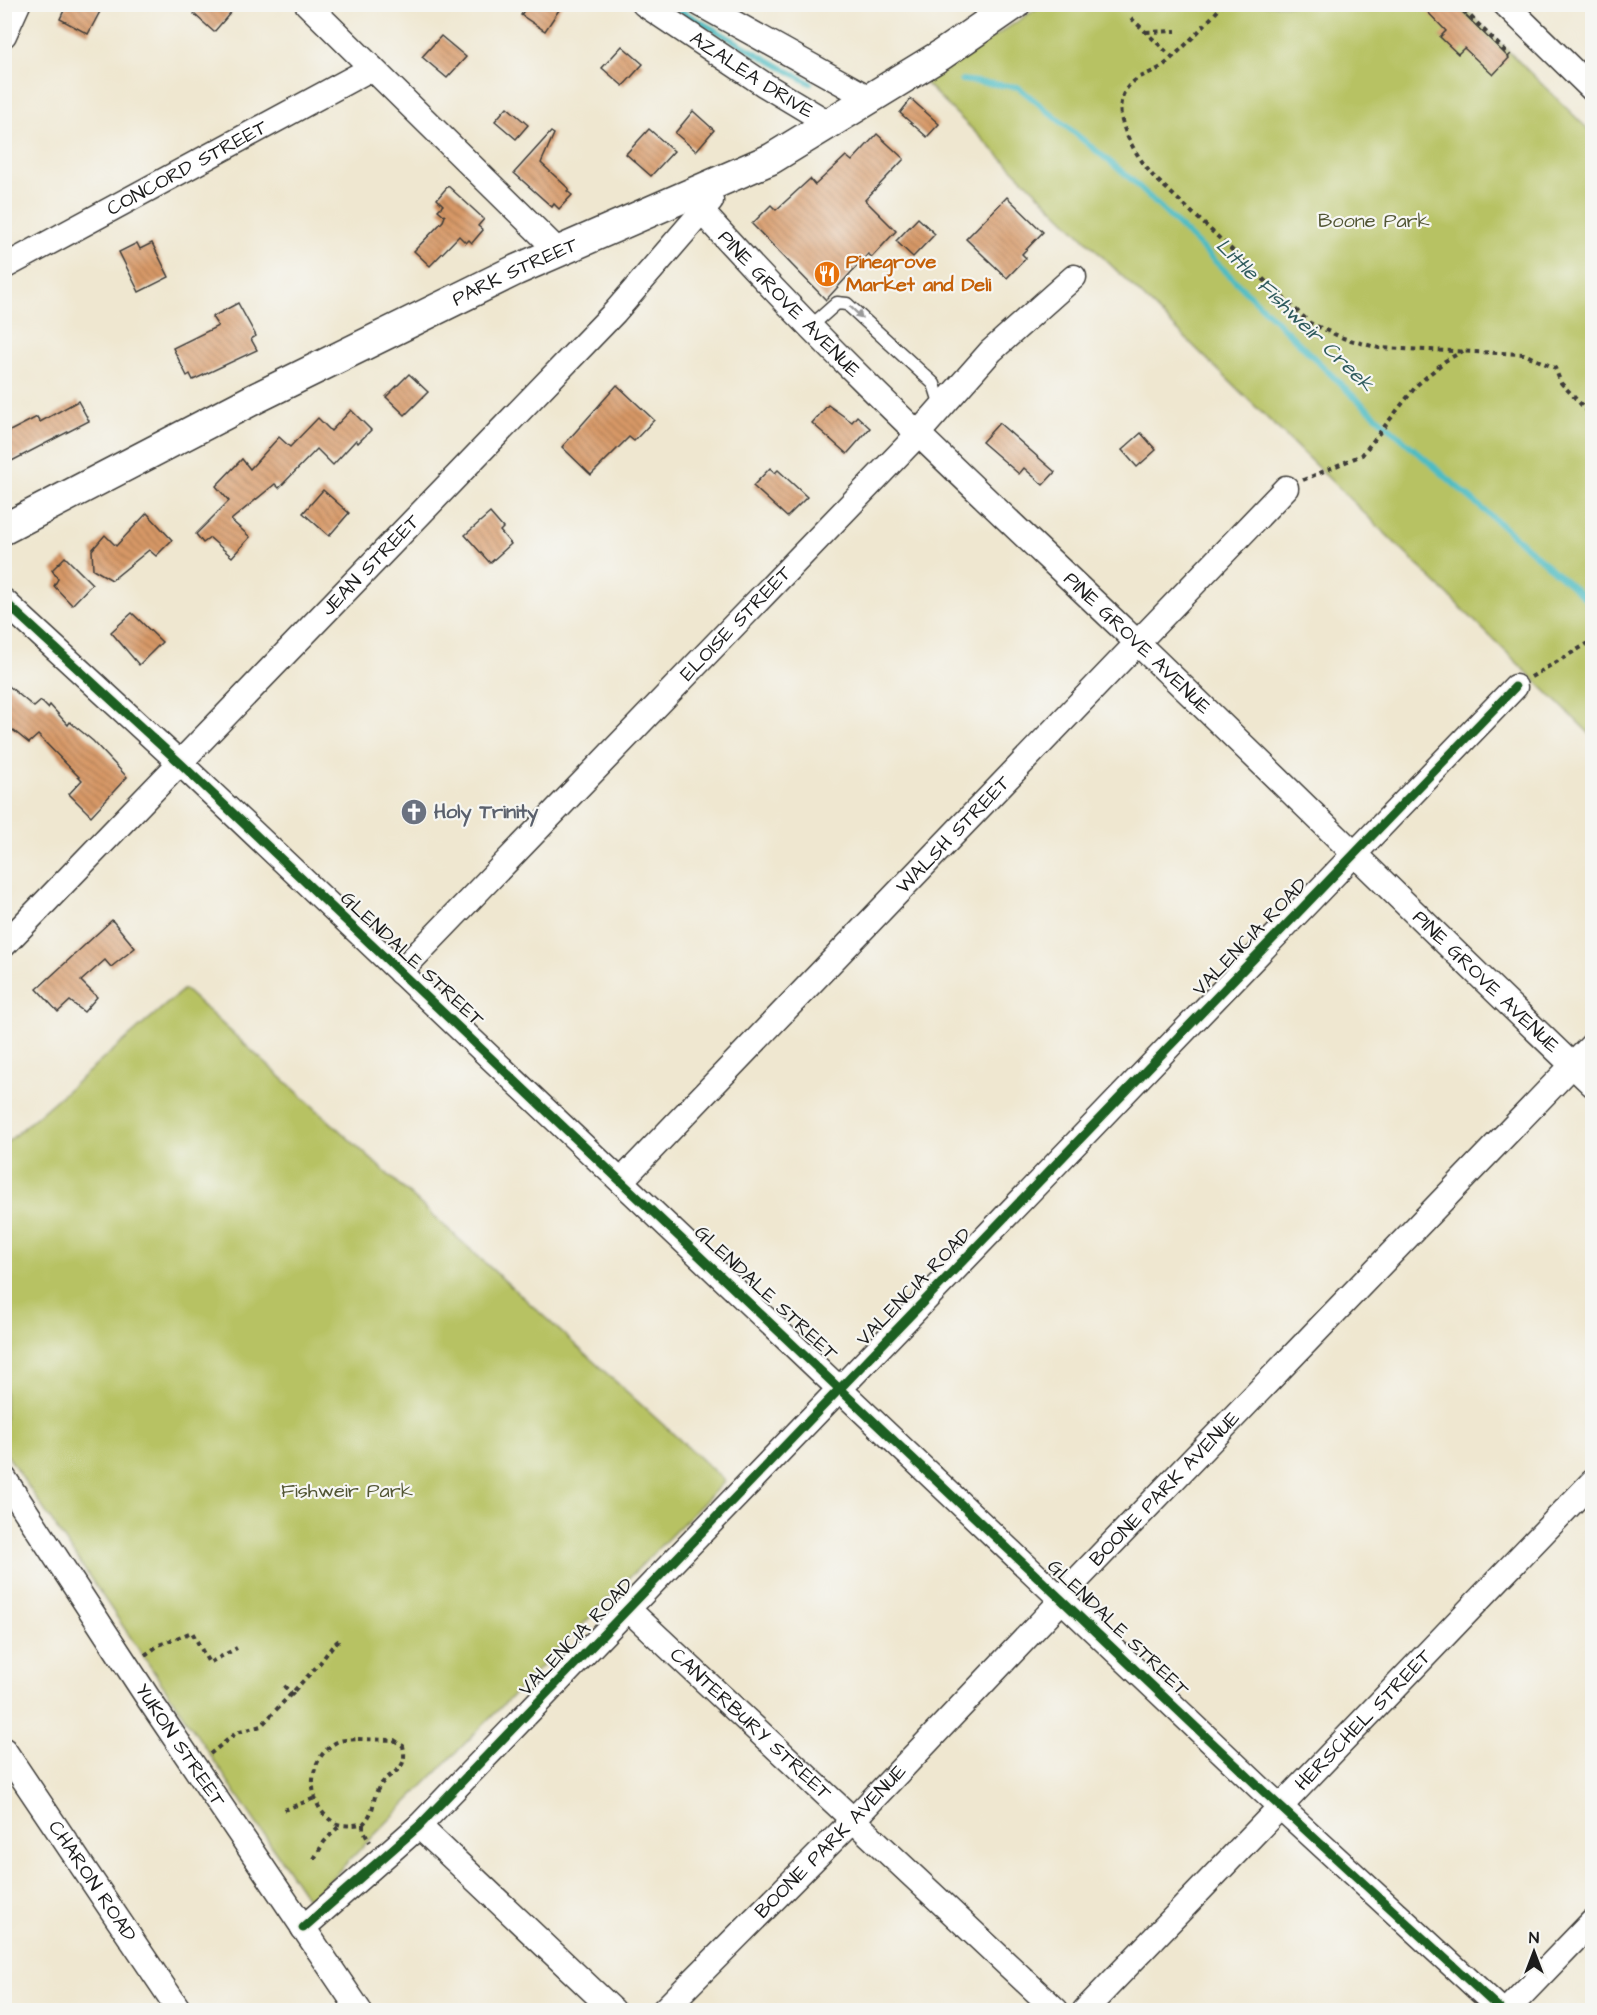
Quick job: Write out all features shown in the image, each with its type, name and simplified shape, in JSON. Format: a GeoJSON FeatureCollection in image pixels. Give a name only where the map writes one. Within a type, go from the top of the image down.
{"type":"FeatureCollection","features":[{"type":"Feature","properties":{"kind":"street"},"geometry":{"type":"LineString","coordinates":[[4,35],[18,4]]}},
{"type":"Feature","properties":{"kind":"street"},"geometry":{"type":"LineString","coordinates":[[307,4],[558,251]]}},
{"type":"Feature","properties":{"kind":"street","name":"AZALEA DRIVE"},"geometry":{"type":"LineString","coordinates":[[644,4],[765,85],[830,124]]}},
{"type":"Feature","properties":{"kind":"street","name":"AZALEA DRIVE"},"geometry":{"type":"LineString","coordinates":[[700,4],[869,98]]}},
{"type":"Feature","properties":{"kind":"street","name":"PARK STREET"},"geometry":{"type":"LineString","coordinates":[[4,529],[266,393],[558,251],[695,204],[730,178],[771,159],[941,55],[1016,4]]}},
{"type":"Feature","properties":{"kind":"street"},"geometry":{"type":"LineString","coordinates":[[1505,4],[1593,89]]}},
{"type":"Feature","properties":{"kind":"street","name":"CONCORD STREET"},"geometry":{"type":"LineString","coordinates":[[4,267],[372,68]]}},
{"type":"Feature","properties":{"kind":"street","name":"PINE GROVE AVENUE"},"geometry":{"type":"LineString","coordinates":[[695,204],[810,327],[918,433],[1593,1084]]}},
{"type":"Feature","properties":{"kind":"street","name":"JEAN STREET"},"geometry":{"type":"LineString","coordinates":[[4,945],[615,312],[695,204]]}},
{"type":"Feature","properties":{"kind":"street","name":"ELOISE STREET"},"geometry":{"type":"LineString","coordinates":[[400,972],[918,433],[991,351],[1074,277]]}},
{"type":"Feature","properties":{"kind":"street","name":"WALSH STREET"},"geometry":{"type":"LineString","coordinates":[[621,1181],[1286,488]]}},
{"type":"Feature","properties":{"kind":"street","name":"GLENDALE STREET"},"geometry":{"type":"LineString","coordinates":[[4,601],[180,762],[1281,1807],[1502,2010]]}},
{"type":"Feature","properties":{"kind":"street","name":"VALENCIA ROAD"},"geometry":{"type":"LineString","coordinates":[[303,1928],[418,1826],[842,1389],[1515,687]]}},
{"type":"Feature","properties":{"kind":"street","name":"BOONE PARK AVENUE"},"geometry":{"type":"LineString","coordinates":[[664,2010],[854,1820],[1062,1600],[1076,1581],[1593,1046]]}},
{"type":"Feature","properties":{"kind":"street","name":"YUKON STREET"},"geometry":{"type":"LineString","coordinates":[[4,1478],[194,1767],[359,2010]]}},
{"type":"Feature","properties":{"kind":"street","name":"HERSCHEL STREET"},"geometry":{"type":"LineString","coordinates":[[1085,2010],[1593,1482]]}},
{"type":"Feature","properties":{"kind":"street","name":"CANTERBURY STREET"},"geometry":{"type":"LineString","coordinates":[[628,1609],[1056,2010]]}},
{"type":"Feature","properties":{"kind":"street","name":"CHARON ROAD"},"geometry":{"type":"LineString","coordinates":[[4,1750],[179,2010]]}},
{"type":"Feature","properties":{"kind":"street"},"geometry":{"type":"LineString","coordinates":[[418,1826],[613,2010]]}},
{"type":"Feature","properties":{"kind":"street"},"geometry":{"type":"LineString","coordinates":[[1507,2010],[1593,1922]]}},
{"type":"Feature","properties":{"kind":"lane"},"geometry":{"type":"LineString","coordinates":[[810,327],[837,303],[847,303],[934,384],[941,406]]}},
{"type":"Feature","properties":{"kind":"path"},"geometry":{"type":"LineString","coordinates":[[1224,4],[1164,66],[1132,83],[1123,96],[1123,130],[1134,153],[1153,176],[1310,323],[1343,338],[1379,348],[1429,352],[1524,354],[1555,368],[1561,383],[1593,416]]}},
{"type":"Feature","properties":{"kind":"path"},"geometry":{"type":"LineString","coordinates":[[1458,4],[1510,56]]}},
{"type":"Feature","properties":{"kind":"path"},"geometry":{"type":"LineString","coordinates":[[1131,18],[1172,57]]}},
{"type":"Feature","properties":{"kind":"path"},"geometry":{"type":"LineString","coordinates":[[1191,27],[1197,32]]}},
{"type":"Feature","properties":{"kind":"path"},"geometry":{"type":"LineString","coordinates":[[1146,32],[1176,31]]}},
{"type":"Feature","properties":{"kind":"path"},"geometry":{"type":"LineString","coordinates":[[1286,488],[1316,473],[1362,455],[1394,411],[1417,385],[1445,361],[1464,351]]}},
{"type":"Feature","properties":{"kind":"path"},"geometry":{"type":"LineString","coordinates":[[1515,687],[1593,641]]}},
{"type":"Feature","properties":{"kind":"path"},"geometry":{"type":"LineString","coordinates":[[159,1645],[192,1632],[209,1663],[237,1648]]}},
{"type":"Feature","properties":{"kind":"path"},"geometry":{"type":"LineString","coordinates":[[194,1767],[236,1733],[261,1726],[293,1695],[334,1644],[342,1638]]}},
{"type":"Feature","properties":{"kind":"path"},"geometry":{"type":"LineString","coordinates":[[284,1686],[293,1695]]}},
{"type":"Feature","properties":{"kind":"path"},"geometry":{"type":"LineString","coordinates":[[363,1824],[334,1822],[313,1793],[315,1766],[325,1750],[337,1741],[394,1740],[404,1746],[405,1757],[401,1768],[377,1790],[372,1814],[363,1824],[363,1829],[370,1842]]}},
{"type":"Feature","properties":{"kind":"path"},"geometry":{"type":"LineString","coordinates":[[284,1810],[315,1798]]}},
{"type":"Feature","properties":{"kind":"path"},"geometry":{"type":"LineString","coordinates":[[314,1860],[324,1842],[341,1824]]}},
{"type":"Feature","properties":{"kind":"green space","name":"Boone Park"},"geometry":{"type":"Polygon","coordinates":[[[1042,5],[1461,5],[1592,133],[1592,736],[925,83],[1042,5]]]}},
{"type":"Feature","properties":{"kind":"green space","name":"Fishweir Park"},"geometry":{"type":"Polygon","coordinates":[[[184,989],[725,1481],[309,1901],[5,1452],[5,1144],[184,989]]]}},
{"type":"Feature","properties":{"kind":"building"},"geometry":{"type":"Polygon","coordinates":[[[67,4],[104,4],[88,34],[60,19],[67,4]]]}},
{"type":"Feature","properties":{"kind":"building"},"geometry":{"type":"Polygon","coordinates":[[[203,4],[238,4],[214,32],[194,14],[203,4]]]}},
{"type":"Feature","properties":{"kind":"building"},"geometry":{"type":"Polygon","coordinates":[[[528,4],[563,4],[545,31],[521,15],[528,4]]]}},
{"type":"Feature","properties":{"kind":"building"},"geometry":{"type":"Polygon","coordinates":[[[1420,4],[1454,4],[1509,58],[1493,75],[1464,48],[1458,54],[1440,37],[1446,31],[1420,4]]]}},
{"type":"Feature","properties":{"kind":"building"},"geometry":{"type":"Polygon","coordinates":[[[441,36],[466,57],[447,78],[422,57],[441,36]]]}},
{"type":"Feature","properties":{"kind":"building"},"geometry":{"type":"Polygon","coordinates":[[[622,46],[643,64],[623,86],[602,68],[622,46]]]}},
{"type":"Feature","properties":{"kind":"building"},"geometry":{"type":"Polygon","coordinates":[[[911,99],[939,124],[927,137],[900,113],[911,99]]]}},
{"type":"Feature","properties":{"kind":"building"},"geometry":{"type":"Polygon","coordinates":[[[507,107],[528,125],[516,139],[495,121],[507,107]]]}},
{"type":"Feature","properties":{"kind":"building"},"geometry":{"type":"Polygon","coordinates":[[[693,111],[714,130],[696,151],[675,133],[693,111]]]}},
{"type":"Feature","properties":{"kind":"building"},"geometry":{"type":"Polygon","coordinates":[[[649,129],[674,151],[651,176],[626,154],[649,129]]]}},
{"type":"Feature","properties":{"kind":"building"},"geometry":{"type":"Polygon","coordinates":[[[551,132],[554,134],[541,163],[569,189],[567,191],[572,195],[559,209],[554,204],[552,207],[514,173],[551,132]]]}},
{"type":"Feature","properties":{"kind":"building"},"geometry":{"type":"Polygon","coordinates":[[[877,134],[904,159],[865,200],[896,231],[872,257],[868,254],[826,300],[752,224],[771,205],[776,210],[810,179],[815,185],[846,156],[852,161],[877,134]]]}},
{"type":"Feature","properties":{"kind":"building"},"geometry":{"type":"Polygon","coordinates":[[[448,186],[484,219],[478,226],[483,230],[472,243],[469,240],[466,243],[459,236],[430,266],[414,251],[443,221],[445,216],[438,210],[443,205],[437,199],[448,186]]]}},
{"type":"Feature","properties":{"kind":"building"},"geometry":{"type":"Polygon","coordinates":[[[1007,197],[1043,232],[1022,254],[1026,258],[1007,278],[966,239],[1007,197]]]}},
{"type":"Feature","properties":{"kind":"building"},"geometry":{"type":"Polygon","coordinates":[[[918,218],[935,234],[913,257],[896,241],[918,218]]]}},
{"type":"Feature","properties":{"kind":"building"},"geometry":{"type":"Polygon","coordinates":[[[137,243],[140,249],[152,243],[169,277],[139,292],[119,252],[137,243]]]}},
{"type":"Feature","properties":{"kind":"building"},"geometry":{"type":"Polygon","coordinates":[[[238,303],[256,336],[251,339],[257,350],[193,380],[190,374],[187,376],[173,348],[218,326],[212,317],[238,303]]]}},
{"type":"Feature","properties":{"kind":"building"},"geometry":{"type":"Polygon","coordinates":[[[409,374],[428,392],[405,415],[386,397],[409,374]]]}},
{"type":"Feature","properties":{"kind":"building"},"geometry":{"type":"Polygon","coordinates":[[[617,385],[654,420],[634,441],[629,437],[591,475],[562,447],[617,385]]]}},
{"type":"Feature","properties":{"kind":"building"},"geometry":{"type":"Polygon","coordinates":[[[78,401],[89,421],[4,465],[4,434],[37,417],[40,422],[78,401]]]}},
{"type":"Feature","properties":{"kind":"building"},"geometry":{"type":"Polygon","coordinates":[[[828,405],[852,422],[857,416],[870,428],[847,454],[812,423],[828,405]]]}},
{"type":"Feature","properties":{"kind":"building"},"geometry":{"type":"Polygon","coordinates":[[[351,410],[371,430],[358,443],[356,440],[333,465],[317,449],[279,488],[275,484],[231,520],[250,537],[232,557],[210,538],[203,543],[196,534],[229,501],[216,486],[242,459],[250,469],[279,437],[290,447],[318,418],[331,431],[351,410]]]}},
{"type":"Feature","properties":{"kind":"building"},"geometry":{"type":"Polygon","coordinates":[[[999,423],[1055,472],[1043,485],[1024,468],[1019,474],[982,442],[999,423]]]}},
{"type":"Feature","properties":{"kind":"building"},"geometry":{"type":"Polygon","coordinates":[[[1141,433],[1156,450],[1137,467],[1122,450],[1141,433]]]}},
{"type":"Feature","properties":{"kind":"building"},"geometry":{"type":"Polygon","coordinates":[[[770,468],[775,473],[778,470],[807,497],[787,517],[753,486],[770,468]]]}},
{"type":"Feature","properties":{"kind":"building"},"geometry":{"type":"Polygon","coordinates":[[[323,490],[349,513],[329,536],[303,513],[323,490]]]}},
{"type":"Feature","properties":{"kind":"building"},"geometry":{"type":"Polygon","coordinates":[[[147,513],[172,540],[156,556],[149,550],[112,580],[93,569],[92,550],[105,535],[116,546],[147,513]]]}},
{"type":"Feature","properties":{"kind":"building"},"geometry":{"type":"Polygon","coordinates":[[[490,513],[503,528],[500,531],[511,544],[490,563],[465,535],[490,513]]]}},
{"type":"Feature","properties":{"kind":"building"},"geometry":{"type":"Polygon","coordinates":[[[65,557],[92,584],[72,605],[54,586],[58,579],[52,570],[65,557]]]}},
{"type":"Feature","properties":{"kind":"building"},"geometry":{"type":"Polygon","coordinates":[[[132,613],[162,642],[139,665],[111,632],[132,613]]]}},
{"type":"Feature","properties":{"kind":"building"},"geometry":{"type":"Polygon","coordinates":[[[4,682],[34,707],[41,701],[48,708],[50,705],[68,725],[70,722],[93,741],[127,777],[91,816],[69,794],[82,780],[38,735],[29,743],[4,723],[4,682]]]}},
{"type":"Feature","properties":{"kind":"building"},"geometry":{"type":"Polygon","coordinates":[[[112,920],[135,948],[111,967],[105,960],[81,981],[97,997],[84,1012],[70,1001],[58,1012],[37,989],[112,920]]]}},
{"type":"Feature","properties":{"kind":"waterway","name":"Little Fishweir Creek"},"geometry":{"type":"LineString","coordinates":[[668,4],[810,83]]}},
{"type":"Feature","properties":{"kind":"waterway","name":"Little Fishweir Creek"},"geometry":{"type":"LineString","coordinates":[[962,80],[1018,87],[1131,179],[1353,396],[1592,604]]}},
{"type":"Feature","properties":{"kind":"cycle path"},"geometry":{"type":"LineString","coordinates":[[4,601],[180,763],[1262,1790],[1501,2010]]}},
{"type":"Feature","properties":{"kind":"cycle path"},"geometry":{"type":"LineString","coordinates":[[303,1928],[419,1826],[1515,687]]}},
{"type":"Feature","properties":{"kind":"place","name":"Pinegrove Market and Deli"},"geometry":{"type":"Point","coordinates":[827,274]}},
{"type":"Feature","properties":{"kind":"place","name":"Holy Trinity"},"geometry":{"type":"Point","coordinates":[414,812]}}]}
